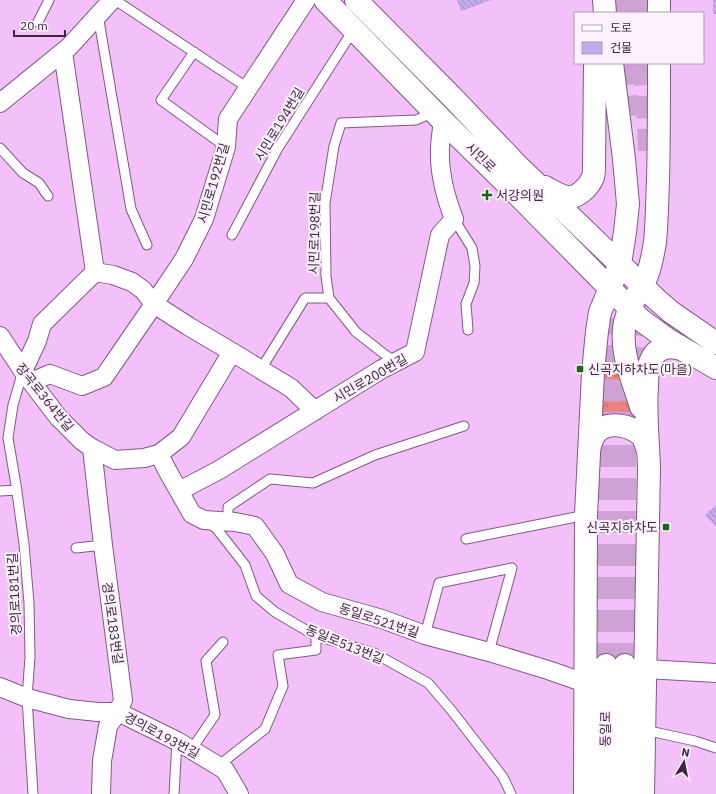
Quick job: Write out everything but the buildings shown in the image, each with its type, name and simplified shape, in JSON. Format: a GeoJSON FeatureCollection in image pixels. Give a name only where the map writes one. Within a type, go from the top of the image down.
{"type":"FeatureCollection","features":[{"type":"Feature","properties":{"kind":"street"},"geometry":{"type":"LineString","coordinates":[[0,103],[69,47],[112,0]]}},
{"type":"Feature","properties":{"kind":"street","name":"시민로192번길"},"geometry":{"type":"LineString","coordinates":[[27,377],[50,374],[82,386],[104,377],[184,259],[204,219],[226,147],[228,119],[306,0]]}},
{"type":"Feature","properties":{"kind":"street","name":"시민로"},"geometry":{"type":"LineString","coordinates":[[325,0],[641,320],[667,339],[708,363]]}},
{"type":"Feature","properties":{"kind":"street","name":"시민로"},"geometry":{"type":"LineString","coordinates":[[356,0],[519,167],[642,286],[671,312],[716,343]]}},
{"type":"Feature","properties":{"kind":"street"},"geometry":{"type":"LineString","coordinates":[[599,12],[600,0]]}},
{"type":"Feature","properties":{"kind":"street"},"geometry":{"type":"LineString","coordinates":[[604,0],[605,12]]}},
{"type":"Feature","properties":{"kind":"street"},"geometry":{"type":"LineString","coordinates":[[659,0],[659,12]]}},
{"type":"Feature","properties":{"kind":"street"},"geometry":{"type":"LineString","coordinates":[[63,52],[95,272]]}},
{"type":"Feature","properties":{"kind":"street"},"geometry":{"type":"LineString","coordinates":[[519,167],[551,190],[566,197],[578,194],[590,182],[593,177],[594,167],[595,64]]}},
{"type":"Feature","properties":{"kind":"street"},"geometry":{"type":"LineString","coordinates":[[585,794],[586,515],[596,331],[600,312],[620,264],[627,220],[628,196],[612,64]]}},
{"type":"Feature","properties":{"kind":"street"},"geometry":{"type":"LineString","coordinates":[[643,794],[649,467],[644,416],[629,370],[624,347],[624,331],[630,308],[647,276],[652,260],[655,242],[659,64]]}},
{"type":"Feature","properties":{"kind":"street"},"geometry":{"type":"LineString","coordinates":[[439,116],[441,175],[447,202],[454,219]]}},
{"type":"Feature","properties":{"kind":"street","name":"시민로200번길"},"geometry":{"type":"LineString","coordinates":[[179,491],[219,470],[382,369],[415,352],[440,235],[454,219]]}},
{"type":"Feature","properties":{"kind":"street"},"geometry":{"type":"LineString","coordinates":[[95,272],[112,275],[132,282],[144,290],[154,304],[290,388],[315,411]]}},
{"type":"Feature","properties":{"kind":"street"},"geometry":{"type":"LineString","coordinates":[[27,377],[42,324],[95,272]]}},
{"type":"Feature","properties":{"kind":"street","name":"장곡로364번길"},"geometry":{"type":"LineString","coordinates":[[0,336],[27,377],[58,417],[82,441],[115,460],[144,458],[159,454],[181,437],[232,352]]}},
{"type":"Feature","properties":{"kind":"street"},"geometry":{"type":"LineString","coordinates":[[646,429],[648,376],[650,361],[654,354],[664,348],[673,347],[684,350],[708,363]]}},
{"type":"Feature","properties":{"kind":"street"},"geometry":{"type":"LineString","coordinates":[[589,451],[592,441],[599,431],[605,427],[618,425],[628,428],[640,435],[644,440],[648,452]]}},
{"type":"Feature","properties":{"kind":"street","name":"경의로183번길"},"geometry":{"type":"LineString","coordinates":[[92,448],[123,700],[118,712],[108,726],[102,761],[101,794]]}},
{"type":"Feature","properties":{"kind":"street","name":"동일로513번길"},"geometry":{"type":"LineString","coordinates":[[159,454],[192,514],[204,520]]}},
{"type":"Feature","properties":{"kind":"street","name":"동일로521번길"},"geometry":{"type":"LineString","coordinates":[[204,520],[234,522],[255,526],[275,554],[289,584],[322,602],[382,619],[425,635],[548,670],[585,683]]}},
{"type":"Feature","properties":{"kind":"street","name":"동일로"},"geometry":{"type":"LineString","coordinates":[[604,794],[615,665],[622,794]]}},
{"type":"Feature","properties":{"kind":"street"},"geometry":{"type":"LineString","coordinates":[[646,668],[716,673]]}},
{"type":"Feature","properties":{"kind":"street","name":"경의로193번길"},"geometry":{"type":"LineString","coordinates":[[0,687],[27,698],[69,709],[98,712],[118,712],[184,746],[225,770],[239,794]]}},
{"type":"Feature","properties":{"kind":"lane"},"geometry":{"type":"LineString","coordinates":[[38,22],[49,0]]}},
{"type":"Feature","properties":{"kind":"lane"},"geometry":{"type":"LineString","coordinates":[[115,0],[248,88]]}},
{"type":"Feature","properties":{"kind":"lane"},"geometry":{"type":"LineString","coordinates":[[98,15],[131,208],[147,245]]}},
{"type":"Feature","properties":{"kind":"lane","name":"시민로194번길"},"geometry":{"type":"LineString","coordinates":[[232,235],[278,148],[354,29]]}},
{"type":"Feature","properties":{"kind":"lane"},"geometry":{"type":"LineString","coordinates":[[194,52],[161,100],[226,147]]}},
{"type":"Feature","properties":{"kind":"lane","name":"시민로198번길"},"geometry":{"type":"LineString","coordinates":[[329,298],[326,276],[325,203],[334,146],[341,123],[416,120],[439,116]]}},
{"type":"Feature","properties":{"kind":"lane"},"geometry":{"type":"LineString","coordinates":[[0,148],[23,173],[39,183],[48,196]]}},
{"type":"Feature","properties":{"kind":"lane"},"geometry":{"type":"LineString","coordinates":[[454,219],[472,248],[475,266],[474,283],[466,304],[468,330]]}},
{"type":"Feature","properties":{"kind":"lane"},"geometry":{"type":"LineString","coordinates":[[261,369],[305,298],[329,298],[356,332],[388,357],[397,362]]}},
{"type":"Feature","properties":{"kind":"lane","name":"경의로181번길"},"geometry":{"type":"LineString","coordinates":[[27,377],[13,405],[4,437],[17,490],[24,544],[29,603],[30,657],[27,698],[33,794]]}},
{"type":"Feature","properties":{"kind":"lane"},"geometry":{"type":"LineString","coordinates":[[228,522],[228,507],[270,479],[313,483],[375,455],[464,426]]}},
{"type":"Feature","properties":{"kind":"lane"},"geometry":{"type":"LineString","coordinates":[[0,491],[17,490]]}},
{"type":"Feature","properties":{"kind":"lane"},"geometry":{"type":"LineString","coordinates":[[466,539],[586,515]]}},
{"type":"Feature","properties":{"kind":"lane","name":"동일로513번길"},"geometry":{"type":"LineString","coordinates":[[204,520],[216,528],[245,565],[256,596],[275,612],[316,636],[374,653],[428,683],[452,711],[503,777],[511,794]]}},
{"type":"Feature","properties":{"kind":"lane"},"geometry":{"type":"LineString","coordinates":[[76,548],[103,545]]}},
{"type":"Feature","properties":{"kind":"lane"},"geometry":{"type":"LineString","coordinates":[[425,635],[439,583],[512,568],[489,652]]}},
{"type":"Feature","properties":{"kind":"lane"},"geometry":{"type":"LineString","coordinates":[[218,766],[265,729],[283,686],[278,655],[316,650],[316,636]]}},
{"type":"Feature","properties":{"kind":"lane"},"geometry":{"type":"LineString","coordinates":[[174,794],[184,746],[215,715],[206,661],[223,642]]}},
{"type":"Feature","properties":{"kind":"lane"},"geometry":{"type":"LineString","coordinates":[[645,730],[695,740],[716,748]]}},
{"type":"Feature","properties":{"kind":"green space"},"geometry":{"type":"Polygon","coordinates":[[[611,345],[615,348],[635,419],[600,419],[606,348],[611,345]]]}},
{"type":"Feature","properties":{"kind":"tunnel"},"geometry":{"type":"LineString","coordinates":[[620,0],[620,12]]}},
{"type":"Feature","properties":{"kind":"tunnel"},"geometry":{"type":"LineString","coordinates":[[638,0],[639,12]]}},
{"type":"Feature","properties":{"kind":"tunnel"},"geometry":{"type":"LineString","coordinates":[[624,64],[628,116]]}},
{"type":"Feature","properties":{"kind":"tunnel"},"geometry":{"type":"LineString","coordinates":[[643,64],[648,119],[649,154]]}},
{"type":"Feature","properties":{"kind":"tunnel"},"geometry":{"type":"LineString","coordinates":[[625,665],[625,440],[640,299]]}},
{"type":"Feature","properties":{"kind":"tunnel"},"geometry":{"type":"LineString","coordinates":[[606,665],[608,407],[617,319]]}},
{"type":"Feature","properties":{"kind":"place","name":"서강의원"},"geometry":{"type":"Point","coordinates":[487,195]}},
{"type":"Feature","properties":{"kind":"place","name":"신곡지하차도(마을)"},"geometry":{"type":"Point","coordinates":[580,369]}},
{"type":"Feature","properties":{"kind":"place","name":"신곡지하차도"},"geometry":{"type":"Point","coordinates":[666,527]}}]}
